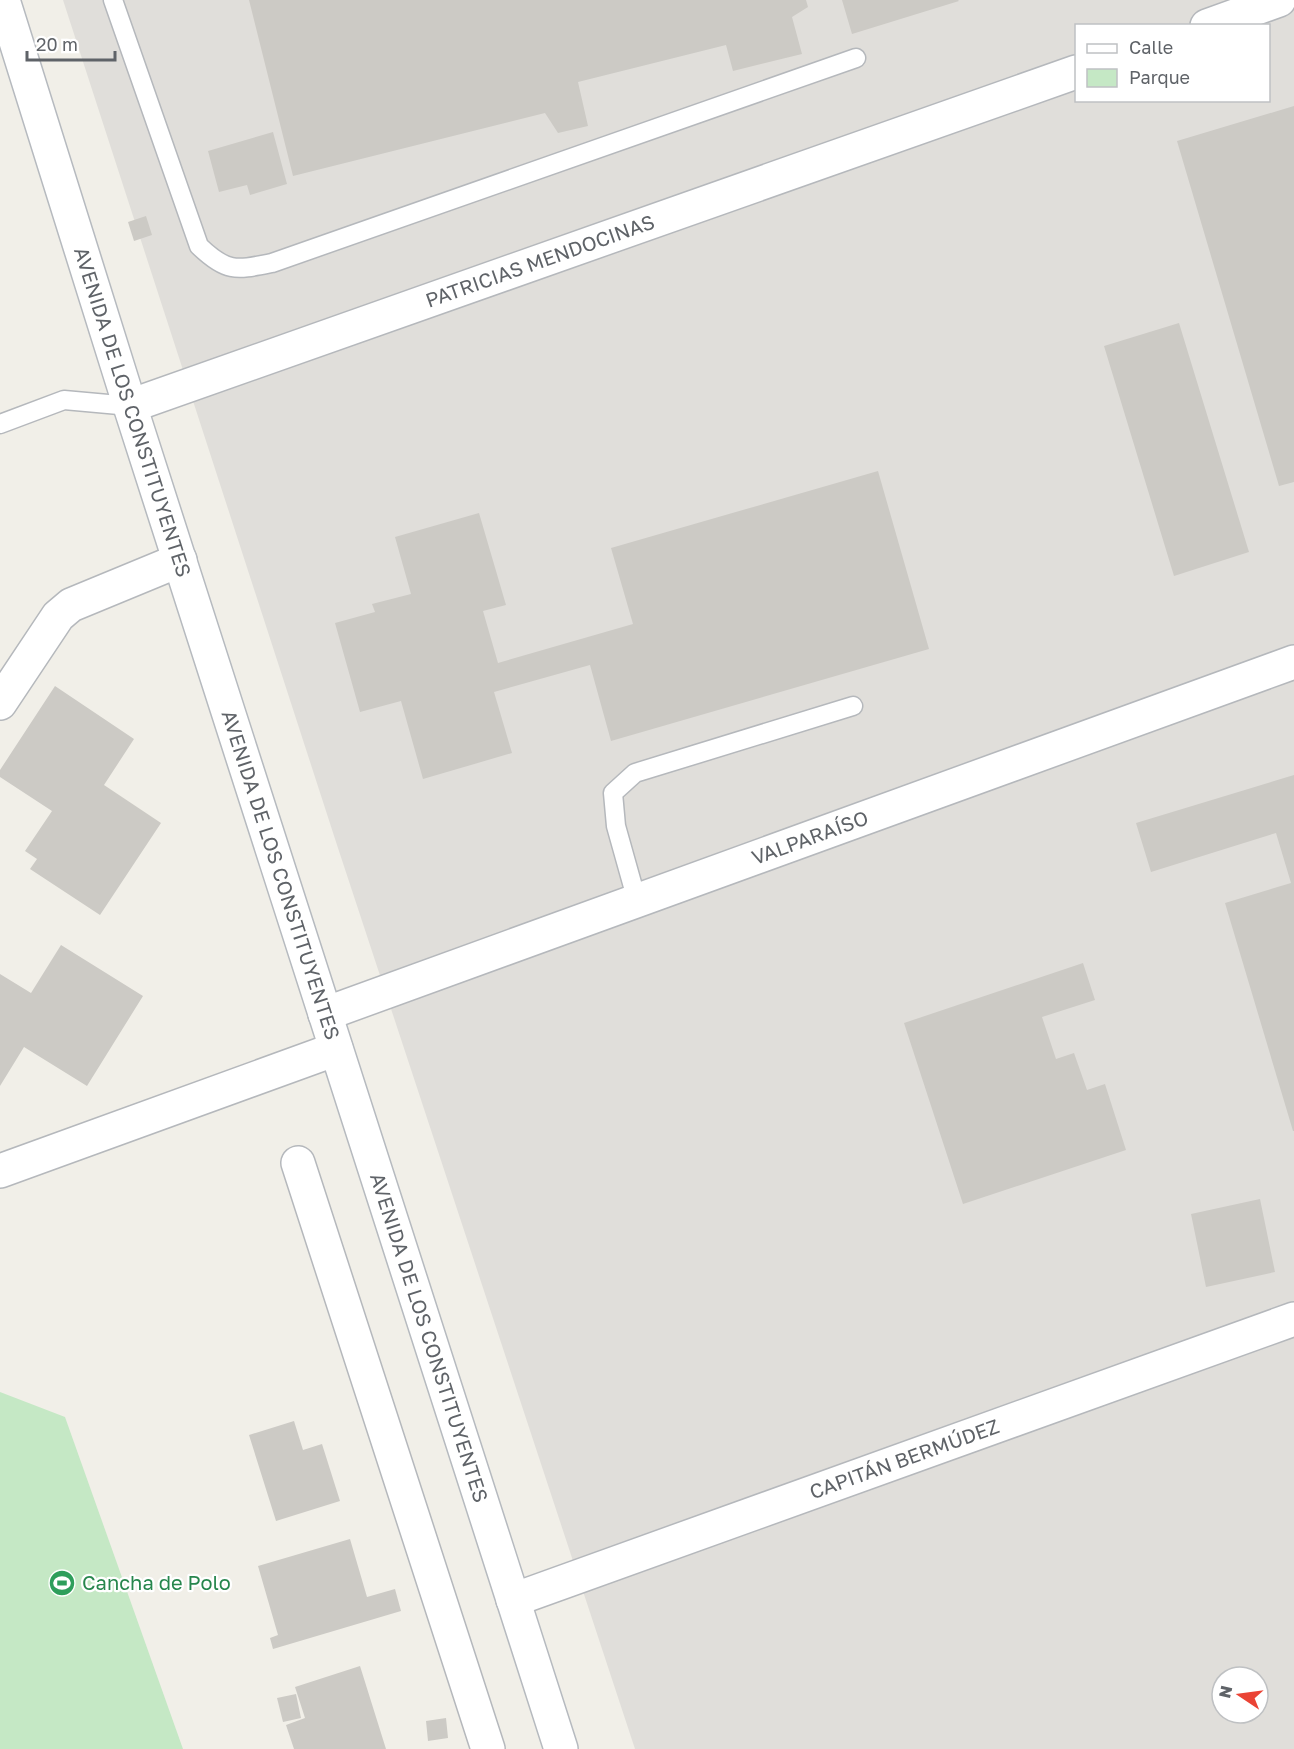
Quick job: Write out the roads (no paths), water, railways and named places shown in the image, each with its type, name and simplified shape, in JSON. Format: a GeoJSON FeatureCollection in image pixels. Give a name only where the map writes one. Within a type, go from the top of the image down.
{"type":"FeatureCollection","features":[{"type":"Feature","properties":{"kind":"street","name":"AVENIDA DE LOS CONSTITUYENTES"},"geometry":{"type":"LineString","coordinates":[[3,0],[130,406],[561,1749]]}},
{"type":"Feature","properties":{"kind":"street"},"geometry":{"type":"LineString","coordinates":[[1213,24],[1279,0]]}},
{"type":"Feature","properties":{"kind":"street","name":"PATRICIAS MENDOCINAS"},"geometry":{"type":"LineString","coordinates":[[130,406],[1075,73]]}},
{"type":"Feature","properties":{"kind":"street"},"geometry":{"type":"LineString","coordinates":[[0,703],[58,615],[71,605],[180,560]]}},
{"type":"Feature","properties":{"kind":"street","name":"VALPARAÍSO"},"geometry":{"type":"LineString","coordinates":[[325,1014],[1294,662]]}},
{"type":"Feature","properties":{"kind":"street"},"geometry":{"type":"LineString","coordinates":[[6,1162],[336,1049]]}},
{"type":"Feature","properties":{"kind":"street"},"geometry":{"type":"LineString","coordinates":[[298,1162],[488,1749]]}},
{"type":"Feature","properties":{"kind":"street","name":"CAPITÁN BERMÚDEZ"},"geometry":{"type":"LineString","coordinates":[[513,1600],[1294,1319]]}},
{"type":"Feature","properties":{"kind":"lane"},"geometry":{"type":"LineString","coordinates":[[113,0],[199,246],[215,261],[239,269],[272,263],[856,58]]}},
{"type":"Feature","properties":{"kind":"lane","name":"PATRICIAS MENDOCINAS"},"geometry":{"type":"LineString","coordinates":[[0,424],[64,400],[130,406]]}},
{"type":"Feature","properties":{"kind":"lane"},"geometry":{"type":"LineString","coordinates":[[637,901],[616,826],[613,793],[636,774],[853,706]]}},
{"type":"Feature","properties":{"kind":"place","name":"Cancha de Polo"},"geometry":{"type":"Point","coordinates":[62,1583]}}]}
